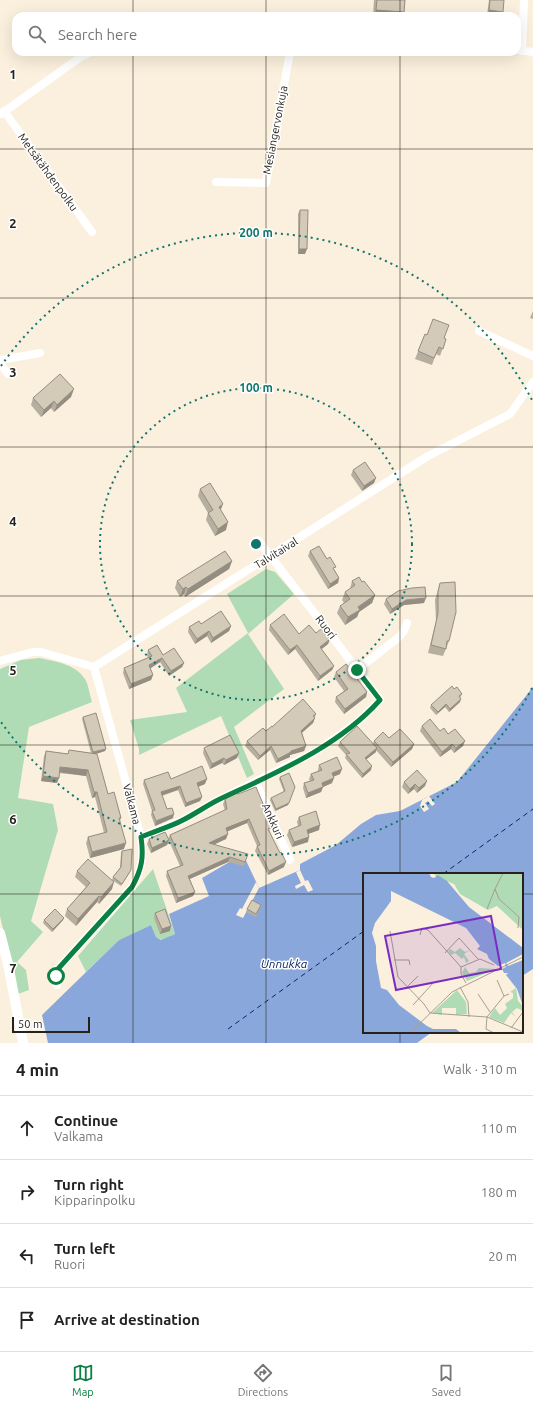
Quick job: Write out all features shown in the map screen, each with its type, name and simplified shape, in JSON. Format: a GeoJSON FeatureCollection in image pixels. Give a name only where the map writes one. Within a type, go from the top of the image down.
{"type":"FeatureCollection","features":[{"type":"Feature","properties":{"kind":"street"},"geometry":{"type":"LineString","coordinates":[[521,30],[524,0]]}},
{"type":"Feature","properties":{"kind":"street"},"geometry":{"type":"LineString","coordinates":[[521,50],[533,52]]}},
{"type":"Feature","properties":{"kind":"street"},"geometry":{"type":"LineString","coordinates":[[2,113],[82,56]]}},
{"type":"Feature","properties":{"kind":"street","name":"Mesiangervonkuja"},"geometry":{"type":"LineString","coordinates":[[216,182],[266,183],[289,56]]}},
{"type":"Feature","properties":{"kind":"street","name":"Metsätähdenpolku"},"geometry":{"type":"LineString","coordinates":[[2,113],[92,232]]}},
{"type":"Feature","properties":{"kind":"street"},"geometry":{"type":"LineString","coordinates":[[479,331],[533,356]]}},
{"type":"Feature","properties":{"kind":"street"},"geometry":{"type":"LineString","coordinates":[[0,360],[40,354]]}},
{"type":"Feature","properties":{"kind":"street"},"geometry":{"type":"LineString","coordinates":[[0,363],[8,374]]}},
{"type":"Feature","properties":{"kind":"street","name":"Talvitaival"},"geometry":{"type":"LineString","coordinates":[[94,667],[428,456],[510,414],[533,382]]}},
{"type":"Feature","properties":{"kind":"street","name":"Ruori"},"geometry":{"type":"LineString","coordinates":[[256,782],[315,752],[359,721],[380,700],[258,540]]}},
{"type":"Feature","properties":{"kind":"street"},"geometry":{"type":"LineString","coordinates":[[357,670],[399,637],[404,631],[407,623]]}},
{"type":"Feature","properties":{"kind":"street"},"geometry":{"type":"LineString","coordinates":[[0,661],[33,652],[41,652],[94,667]]}},
{"type":"Feature","properties":{"kind":"street","name":"Valkama"},"geometry":{"type":"LineString","coordinates":[[56,985],[57,970],[132,887],[139,875],[142,862],[143,850],[141,837],[94,667]]}},
{"type":"Feature","properties":{"kind":"street"},"geometry":{"type":"LineString","coordinates":[[141,837],[183,820],[214,802],[256,782]]}},
{"type":"Feature","properties":{"kind":"street","name":"Ankkuri"},"geometry":{"type":"LineString","coordinates":[[256,782],[290,860]]}},
{"type":"Feature","properties":{"kind":"street"},"geometry":{"type":"LineString","coordinates":[[0,933],[8,964],[23,1043]]}},
{"type":"Feature","properties":{"kind":"green space"},"geometry":{"type":"Polygon","coordinates":[[[266,569],[275,572],[294,594],[248,634],[284,689],[234,727],[254,774],[247,778],[221,716],[139,755],[139,749],[130,720],[187,712],[176,688],[248,633],[227,594],[266,569]]]}},
{"type":"Feature","properties":{"kind":"green space"},"geometry":{"type":"Polygon","coordinates":[[[39,658],[66,665],[79,672],[87,683],[92,702],[29,727],[18,798],[53,804],[58,830],[31,921],[43,932],[17,962],[26,970],[29,990],[18,994],[0,916],[0,669],[21,660],[39,658]]]}},
{"type":"Feature","properties":{"kind":"green space"},"geometry":{"type":"Polygon","coordinates":[[[153,869],[175,934],[162,940],[156,937],[151,925],[119,940],[86,972],[78,956],[153,869]]]}},
{"type":"Feature","properties":{"kind":"water","name":"Unnukka"},"geometry":{"type":"Polygon","coordinates":[[[533,687],[533,969],[523,975],[523,873],[363,873],[363,1033],[431,1033],[417,1043],[48,1043],[42,1015],[119,940],[151,925],[156,937],[161,940],[175,934],[169,914],[209,896],[202,878],[243,854],[259,888],[300,870],[300,864],[336,845],[361,824],[376,815],[400,811],[457,782],[533,687]]]}},
{"type":"Feature","properties":{"kind":"pier"},"geometry":{"type":"Polygon","coordinates":[[[429,796],[435,804],[432,806],[428,801],[425,803],[429,809],[424,812],[420,806],[422,800],[429,796]]]}},
{"type":"Feature","properties":{"kind":"pier"},"geometry":{"type":"Polygon","coordinates":[[[300,870],[305,881],[308,880],[313,890],[308,892],[304,885],[296,889],[295,886],[301,883],[296,872],[300,870]]]}},
{"type":"Feature","properties":{"kind":"pier"},"geometry":{"type":"Polygon","coordinates":[[[256,882],[259,888],[243,918],[236,915],[240,908],[242,909],[256,882]]]}},
{"type":"Feature","properties":{"kind":"building"},"geometry":{"type":"Polygon","coordinates":[[[377,0],[405,0],[404,12],[376,10],[377,0]]]}},
{"type":"Feature","properties":{"kind":"building"},"geometry":{"type":"Polygon","coordinates":[[[490,0],[504,0],[503,12],[489,10],[490,0]]]}},
{"type":"Feature","properties":{"kind":"building"},"geometry":{"type":"Polygon","coordinates":[[[300,210],[308,210],[307,249],[299,249],[300,210]]]}},
{"type":"Feature","properties":{"kind":"building"},"geometry":{"type":"Polygon","coordinates":[[[433,319],[449,325],[444,338],[446,339],[443,349],[439,347],[434,358],[418,351],[425,334],[427,335],[433,319]]]}},
{"type":"Feature","properties":{"kind":"building"},"geometry":{"type":"Polygon","coordinates":[[[60,374],[74,389],[57,405],[54,401],[44,410],[33,398],[60,374]]]}},
{"type":"Feature","properties":{"kind":"building"},"geometry":{"type":"Polygon","coordinates":[[[365,462],[376,478],[364,486],[353,470],[365,462]]]}},
{"type":"Feature","properties":{"kind":"building"},"geometry":{"type":"Polygon","coordinates":[[[210,483],[223,504],[219,507],[228,522],[218,529],[208,513],[213,510],[200,489],[210,483]]]}},
{"type":"Feature","properties":{"kind":"building"},"geometry":{"type":"Polygon","coordinates":[[[319,546],[327,559],[330,557],[336,567],[333,568],[339,578],[330,584],[310,551],[319,546]]]}},
{"type":"Feature","properties":{"kind":"building"},"geometry":{"type":"Polygon","coordinates":[[[225,551],[232,561],[188,589],[186,587],[183,589],[177,581],[225,551]]]}},
{"type":"Feature","properties":{"kind":"building"},"geometry":{"type":"Polygon","coordinates":[[[359,577],[375,595],[358,607],[360,610],[348,617],[340,606],[350,599],[345,592],[355,585],[352,581],[359,577]]]}},
{"type":"Feature","properties":{"kind":"building"},"geometry":{"type":"Polygon","coordinates":[[[455,582],[456,612],[446,649],[431,645],[438,613],[438,592],[440,583],[455,582]]]}},
{"type":"Feature","properties":{"kind":"building"},"geometry":{"type":"Polygon","coordinates":[[[425,587],[426,598],[406,600],[392,609],[386,599],[398,591],[425,587]]]}},
{"type":"Feature","properties":{"kind":"building"},"geometry":{"type":"Polygon","coordinates":[[[221,611],[231,626],[213,638],[209,631],[197,639],[189,627],[199,621],[201,624],[221,611]]]}},
{"type":"Feature","properties":{"kind":"building"},"geometry":{"type":"Polygon","coordinates":[[[284,614],[299,634],[309,625],[316,633],[321,629],[330,639],[320,647],[334,666],[320,676],[297,645],[290,650],[270,625],[284,614]]]}},
{"type":"Feature","properties":{"kind":"building"},"geometry":{"type":"Polygon","coordinates":[[[157,645],[163,655],[174,648],[184,663],[171,671],[162,658],[149,665],[153,675],[131,684],[124,668],[152,656],[148,650],[157,645]]]}},
{"type":"Feature","properties":{"kind":"building"},"geometry":{"type":"Polygon","coordinates":[[[346,664],[367,692],[345,709],[336,697],[348,689],[336,672],[346,664]]]}},
{"type":"Feature","properties":{"kind":"building"},"geometry":{"type":"Polygon","coordinates":[[[452,686],[454,689],[457,687],[462,694],[459,696],[461,699],[450,709],[446,704],[438,712],[431,705],[452,686]]]}},
{"type":"Feature","properties":{"kind":"building"},"geometry":{"type":"Polygon","coordinates":[[[303,699],[316,714],[313,716],[315,718],[301,731],[306,746],[291,751],[278,759],[271,746],[260,756],[247,741],[263,728],[266,731],[272,727],[303,699]]]}},
{"type":"Feature","properties":{"kind":"building"},"geometry":{"type":"Polygon","coordinates":[[[96,713],[106,749],[93,752],[83,717],[96,713]]]}},
{"type":"Feature","properties":{"kind":"building"},"geometry":{"type":"Polygon","coordinates":[[[430,719],[440,731],[444,728],[448,734],[455,729],[465,741],[456,748],[452,744],[442,752],[422,726],[430,719]]]}},
{"type":"Feature","properties":{"kind":"building"},"geometry":{"type":"Polygon","coordinates":[[[357,726],[377,748],[365,758],[372,766],[363,774],[346,754],[350,753],[340,742],[357,726]]]}},
{"type":"Feature","properties":{"kind":"building"},"geometry":{"type":"Polygon","coordinates":[[[400,729],[414,744],[393,762],[374,741],[383,732],[389,738],[400,729]]]}},
{"type":"Feature","properties":{"kind":"building"},"geometry":{"type":"Polygon","coordinates":[[[230,735],[239,753],[226,760],[224,758],[212,764],[204,748],[230,735]]]}},
{"type":"Feature","properties":{"kind":"building"},"geometry":{"type":"Polygon","coordinates":[[[69,750],[97,754],[108,794],[114,792],[126,843],[92,852],[88,837],[107,832],[97,792],[94,792],[88,770],[60,767],[59,778],[43,776],[46,751],[68,754],[69,750]]]}},
{"type":"Feature","properties":{"kind":"building"},"geometry":{"type":"Polygon","coordinates":[[[337,757],[342,769],[332,773],[334,778],[322,783],[323,787],[308,793],[304,783],[314,780],[311,774],[322,770],[319,765],[337,757]]]}},
{"type":"Feature","properties":{"kind":"building"},"geometry":{"type":"Polygon","coordinates":[[[202,766],[207,779],[197,783],[202,797],[186,803],[180,786],[161,792],[167,809],[172,808],[174,814],[156,821],[152,811],[155,810],[144,780],[168,772],[171,779],[202,766]]]}},
{"type":"Feature","properties":{"kind":"building"},"geometry":{"type":"Polygon","coordinates":[[[417,770],[427,781],[419,788],[415,784],[410,789],[404,782],[417,770]]]}},
{"type":"Feature","properties":{"kind":"building"},"geometry":{"type":"Polygon","coordinates":[[[289,773],[295,787],[289,803],[276,809],[271,798],[285,791],[280,777],[289,773]]]}},
{"type":"Feature","properties":{"kind":"building"},"geometry":{"type":"Polygon","coordinates":[[[256,787],[271,828],[268,829],[286,862],[269,871],[257,846],[260,845],[249,819],[226,828],[228,834],[209,843],[248,854],[245,862],[230,857],[188,876],[195,892],[178,898],[167,871],[183,865],[170,835],[227,809],[225,799],[237,793],[238,794],[256,787]]]}},
{"type":"Feature","properties":{"kind":"building"},"geometry":{"type":"Polygon","coordinates":[[[316,811],[320,825],[307,830],[309,837],[294,842],[289,830],[301,825],[299,817],[316,811]]]}},
{"type":"Feature","properties":{"kind":"building"},"geometry":{"type":"Polygon","coordinates":[[[165,832],[169,840],[152,848],[149,839],[165,832]]]}},
{"type":"Feature","properties":{"kind":"building"},"geometry":{"type":"Polygon","coordinates":[[[132,849],[131,870],[122,884],[113,877],[121,867],[122,851],[132,849]]]}},
{"type":"Feature","properties":{"kind":"building"},"geometry":{"type":"Polygon","coordinates":[[[88,859],[114,882],[78,919],[67,909],[90,883],[77,871],[88,859]]]}},
{"type":"Feature","properties":{"kind":"building"},"geometry":{"type":"Polygon","coordinates":[[[252,900],[261,905],[256,914],[247,909],[252,900]]]}},
{"type":"Feature","properties":{"kind":"building"},"geometry":{"type":"Polygon","coordinates":[[[55,909],[64,918],[53,929],[44,920],[55,909]]]}},
{"type":"Feature","properties":{"kind":"building"},"geometry":{"type":"Polygon","coordinates":[[[165,909],[171,926],[162,929],[155,913],[165,909]]]}},
{"type":"Feature","properties":{"kind":"ferry route"},"geometry":{"type":"LineString","coordinates":[[444,873],[533,809]]}},
{"type":"Feature","properties":{"kind":"ferry route"},"geometry":{"type":"LineString","coordinates":[[228,1029],[363,932]]}},
{"type":"Feature","properties":{"kind":"route"},"geometry":{"type":"LineString","coordinates":[[56,976],[57,970],[132,887],[139,875],[142,862],[143,850],[141,837],[183,820],[214,802],[315,752],[359,721],[370,711],[380,700],[357,670]]}}]}
